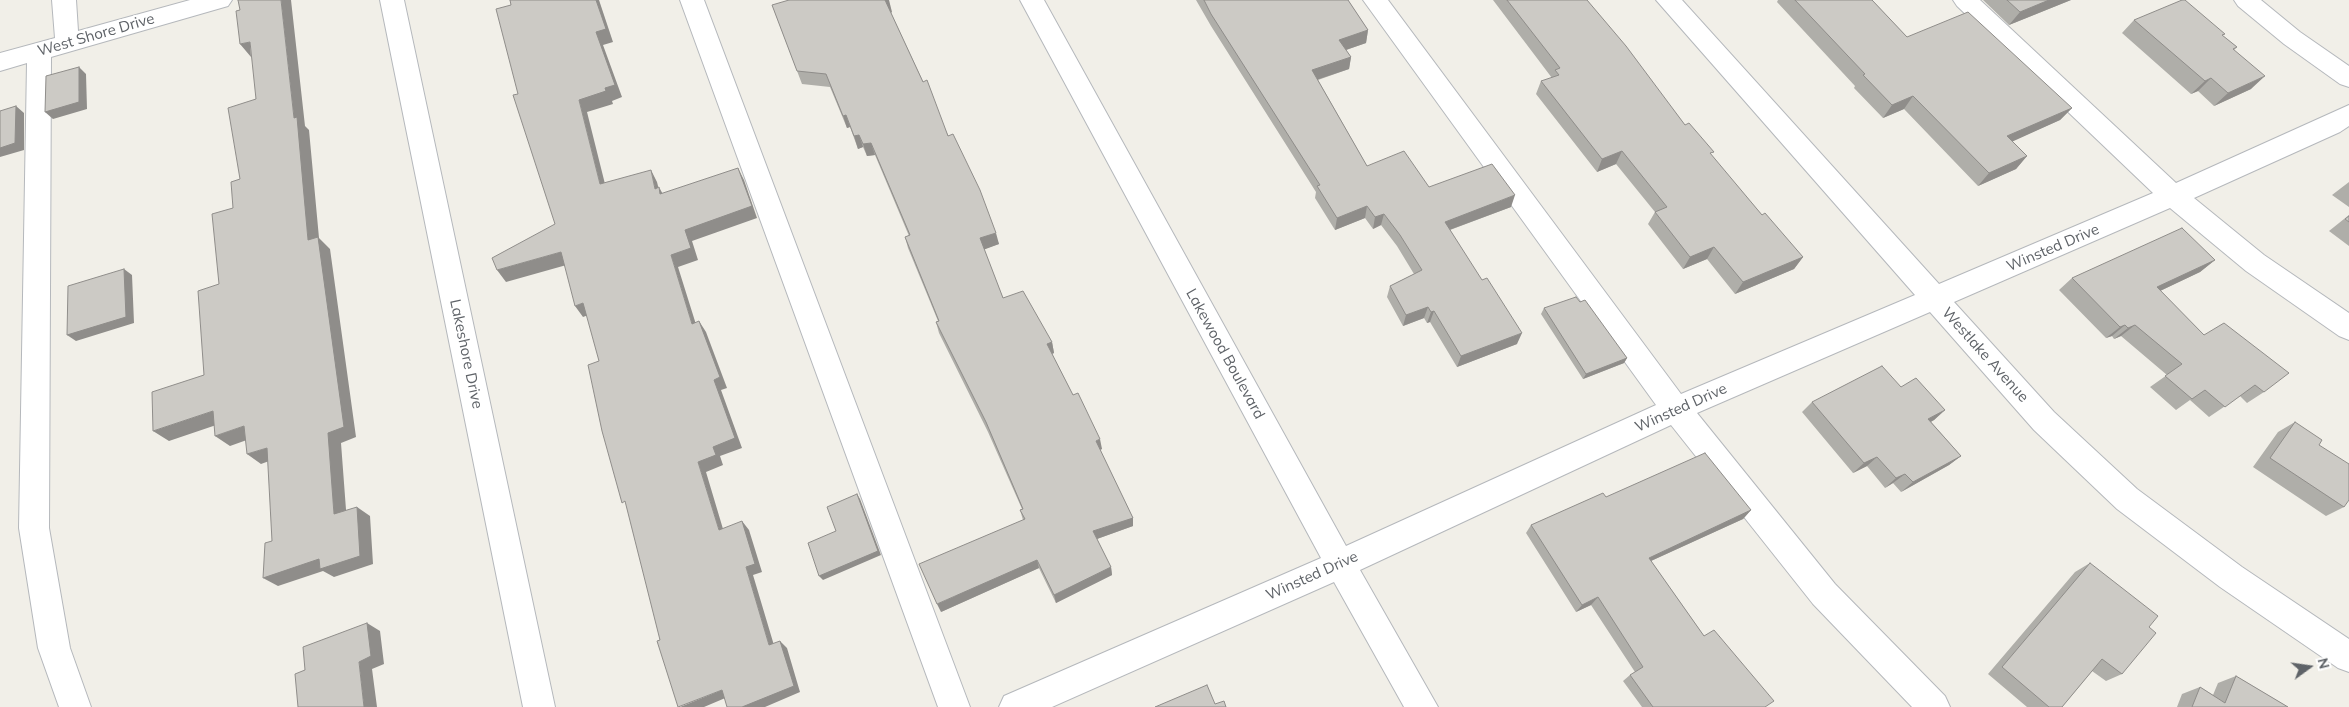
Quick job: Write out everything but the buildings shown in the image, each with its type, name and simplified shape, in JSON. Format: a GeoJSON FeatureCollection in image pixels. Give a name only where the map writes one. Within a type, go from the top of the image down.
{"type":"FeatureCollection","features":[{"type":"Feature","properties":{"kind":"street"},"geometry":{"type":"LineString","coordinates":[[64,0],[67,43]]}},
{"type":"Feature","properties":{"kind":"street","name":"West Shore Drive"},"geometry":{"type":"LineString","coordinates":[[0,62],[220,0]]}},
{"type":"Feature","properties":{"kind":"street","name":"Lakeshore Drive"},"geometry":{"type":"LineString","coordinates":[[392,0],[539,707]]}},
{"type":"Feature","properties":{"kind":"street"},"geometry":{"type":"LineString","coordinates":[[692,0],[954,707]]}},
{"type":"Feature","properties":{"kind":"street","name":"Lakewood Boulevard"},"geometry":{"type":"LineString","coordinates":[[1032,0],[1340,564],[1422,707]]}},
{"type":"Feature","properties":{"kind":"street"},"geometry":{"type":"LineString","coordinates":[[1375,0],[1676,409],[1824,594],[1934,707]]}},
{"type":"Feature","properties":{"kind":"street","name":"Westlake Avenue"},"geometry":{"type":"LineString","coordinates":[[1668,0],[2044,421],[2127,499],[2231,577],[2349,657]]}},
{"type":"Feature","properties":{"kind":"street"},"geometry":{"type":"LineString","coordinates":[[1965,0],[2173,196],[2255,263],[2349,328]]}},
{"type":"Feature","properties":{"kind":"street"},"geometry":{"type":"LineString","coordinates":[[2246,0],[2292,38],[2349,78]]}},
{"type":"Feature","properties":{"kind":"street"},"geometry":{"type":"LineString","coordinates":[[39,51],[34,528],[54,648],[75,707]]}},
{"type":"Feature","properties":{"kind":"street","name":"Winsted Drive"},"geometry":{"type":"LineString","coordinates":[[1014,707],[1340,564],[1676,409],[2173,196],[2331,125],[2349,114]]}}]}
